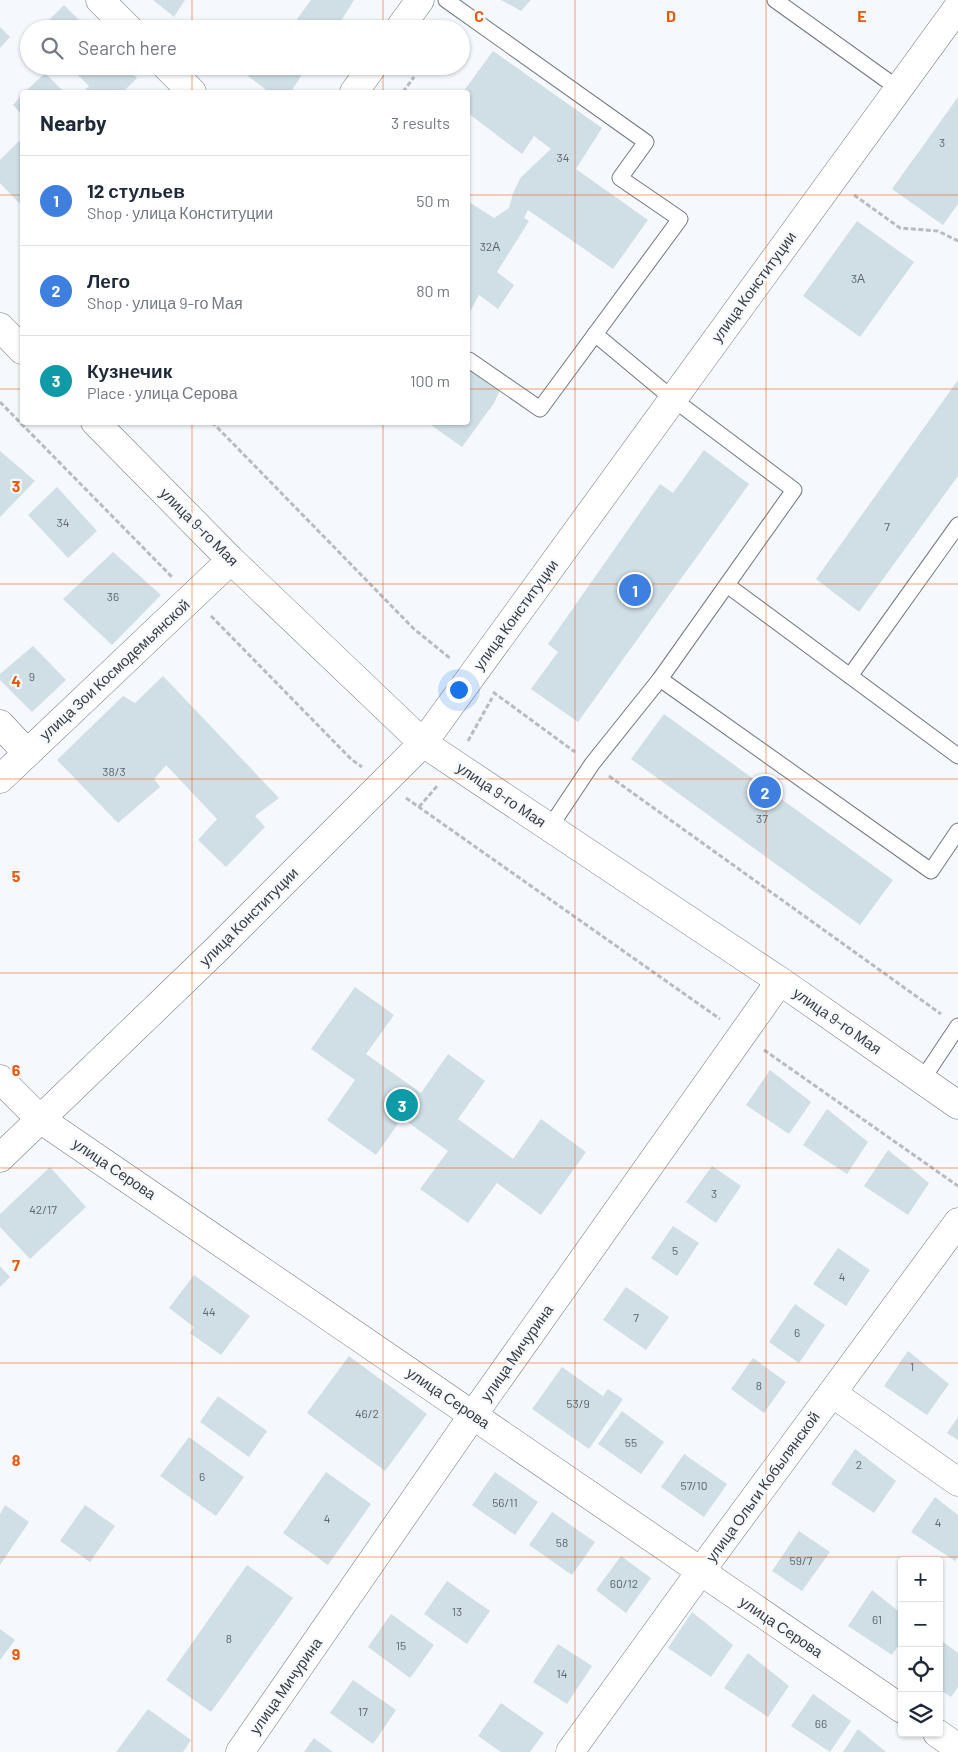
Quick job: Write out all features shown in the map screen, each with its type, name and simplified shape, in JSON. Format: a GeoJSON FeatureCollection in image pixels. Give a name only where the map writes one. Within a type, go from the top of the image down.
{"type":"FeatureCollection","features":[{"type":"Feature","properties":{"kind":"street"},"geometry":{"type":"LineString","coordinates":[[100,0],[120,20]]}},
{"type":"Feature","properties":{"kind":"street"},"geometry":{"type":"LineString","coordinates":[[406,20],[420,0]]}},
{"type":"Feature","properties":{"kind":"street","name":"улица Конституции"},"geometry":{"type":"LineString","coordinates":[[0,1158],[217,949],[423,743],[958,7]]}},
{"type":"Feature","properties":{"kind":"street"},"geometry":{"type":"LineString","coordinates":[[175,75],[190,90]]}},
{"type":"Feature","properties":{"kind":"street"},"geometry":{"type":"LineString","coordinates":[[355,90],[366,75]]}},
{"type":"Feature","properties":{"kind":"street"},"geometry":{"type":"LineString","coordinates":[[0,327],[20,348]]}},
{"type":"Feature","properties":{"kind":"street","name":"улица 9-го Мая"},"geometry":{"type":"LineString","coordinates":[[109,428],[231,560],[423,743],[780,981],[958,1105]]}},
{"type":"Feature","properties":{"kind":"street","name":"улица Зои Космодемьянской"},"geometry":{"type":"LineString","coordinates":[[0,779],[231,560]]}},
{"type":"Feature","properties":{"kind":"street"},"geometry":{"type":"LineString","coordinates":[[0,724],[27,753]]}},
{"type":"Feature","properties":{"kind":"street","name":"улица Мичурина"},"geometry":{"type":"LineString","coordinates":[[240,1752],[473,1415],[780,981]]}},
{"type":"Feature","properties":{"kind":"street","name":"улица Серова"},"geometry":{"type":"LineString","coordinates":[[0,1079],[40,1119],[898,1706]]}},
{"type":"Feature","properties":{"kind":"street","name":"улица Ольги Кобылянской"},"geometry":{"type":"LineString","coordinates":[[570,1752],[958,1222]]}},
{"type":"Feature","properties":{"kind":"street"},"geometry":{"type":"LineString","coordinates":[[832,1393],[958,1482]]}},
{"type":"Feature","properties":{"kind":"street"},"geometry":{"type":"LineString","coordinates":[[943,1737],[958,1748]]}},
{"type":"Feature","properties":{"kind":"lane"},"geometry":{"type":"LineString","coordinates":[[446,0],[646,142],[620,178],[680,219],[540,409],[470,361]]}},
{"type":"Feature","properties":{"kind":"lane"},"geometry":{"type":"LineString","coordinates":[[775,0],[899,89]]}},
{"type":"Feature","properties":{"kind":"lane"},"geometry":{"type":"LineString","coordinates":[[550,827],[592,764],[660,679],[794,490],[673,399],[595,334]]}},
{"type":"Feature","properties":{"kind":"lane"},"geometry":{"type":"LineString","coordinates":[[850,676],[958,525]]}},
{"type":"Feature","properties":{"kind":"lane"},"geometry":{"type":"LineString","coordinates":[[727,584],[958,756]]}},
{"type":"Feature","properties":{"kind":"lane"},"geometry":{"type":"LineString","coordinates":[[660,679],[931,870],[958,832]]}},
{"type":"Feature","properties":{"kind":"lane"},"geometry":{"type":"LineString","coordinates":[[922,1080],[958,1026]]}},
{"type":"Feature","properties":{"kind":"path"},"geometry":{"type":"LineString","coordinates":[[404,90],[414,77]]}},
{"type":"Feature","properties":{"kind":"path"},"geometry":{"type":"LineString","coordinates":[[851,193],[900,228],[938,232],[958,241]]}},
{"type":"Feature","properties":{"kind":"path"},"geometry":{"type":"LineString","coordinates":[[0,402],[20,422]]}},
{"type":"Feature","properties":{"kind":"path"},"geometry":{"type":"LineString","coordinates":[[23,425],[351,759],[958,1186]]}},
{"type":"Feature","properties":{"kind":"path"},"geometry":{"type":"LineString","coordinates":[[215,425],[414,629],[510,706],[942,1014]]}},
{"type":"Feature","properties":{"kind":"building"},"geometry":{"type":"Polygon","coordinates":[[[153,0],[185,0],[174,17],[153,0]]]}},
{"type":"Feature","properties":{"kind":"building"},"geometry":{"type":"Polygon","coordinates":[[[311,0],[354,0],[342,20],[297,19],[311,0]]]}},
{"type":"Feature","properties":{"kind":"building"},"geometry":{"type":"Polygon","coordinates":[[[501,0],[531,0],[521,11],[501,0]]]}},
{"type":"Feature","properties":{"kind":"building"},"geometry":{"type":"Polygon","coordinates":[[[64,5],[79,20],[49,20],[64,5]]]}},
{"type":"Feature","properties":{"kind":"building"},"geometry":{"type":"Polygon","coordinates":[[[0,27],[10,37],[0,48],[0,27]]]}},
{"type":"Feature","properties":{"kind":"building"},"geometry":{"type":"Polygon","coordinates":[[[493,51],[602,128],[576,169],[648,220],[613,269],[528,210],[524,218],[529,221],[497,272],[514,285],[498,309],[479,295],[470,311],[470,203],[494,218],[509,208],[513,193],[521,177],[551,149],[534,136],[522,154],[470,115],[470,90],[464,90],[493,51]]]}},
{"type":"Feature","properties":{"kind":"building"},"geometry":{"type":"Polygon","coordinates":[[[43,75],[47,75],[62,90],[27,90],[43,75]]]}},
{"type":"Feature","properties":{"kind":"building"},"geometry":{"type":"Polygon","coordinates":[[[78,75],[134,75],[137,78],[125,90],[85,90],[89,86],[78,75]]]}},
{"type":"Feature","properties":{"kind":"building"},"geometry":{"type":"Polygon","coordinates":[[[301,75],[292,90],[266,90],[248,76],[301,75]]]}},
{"type":"Feature","properties":{"kind":"building"},"geometry":{"type":"Polygon","coordinates":[[[20,97],[20,113],[13,105],[20,97]]]}},
{"type":"Feature","properties":{"kind":"building"},"geometry":{"type":"Polygon","coordinates":[[[958,97],[958,204],[943,225],[892,189],[958,97]]]}},
{"type":"Feature","properties":{"kind":"building"},"geometry":{"type":"Polygon","coordinates":[[[19,141],[20,204],[0,183],[0,160],[19,141]]]}},
{"type":"Feature","properties":{"kind":"building"},"geometry":{"type":"Polygon","coordinates":[[[857,221],[914,262],[860,337],[803,296],[857,221]]]}},
{"type":"Feature","properties":{"kind":"building"},"geometry":{"type":"Polygon","coordinates":[[[470,368],[500,390],[494,403],[462,447],[431,425],[470,425],[470,368]]]}},
{"type":"Feature","properties":{"kind":"building"},"geometry":{"type":"Polygon","coordinates":[[[958,380],[958,476],[859,612],[816,579],[958,380]]]}},
{"type":"Feature","properties":{"kind":"building"},"geometry":{"type":"Polygon","coordinates":[[[704,450],[749,484],[578,722],[531,689],[558,652],[548,644],[660,484],[673,493],[704,450]]]}},
{"type":"Feature","properties":{"kind":"building"},"geometry":{"type":"Polygon","coordinates":[[[0,451],[35,481],[0,517],[0,451]]]}},
{"type":"Feature","properties":{"kind":"building"},"geometry":{"type":"Polygon","coordinates":[[[57,487],[97,531],[68,558],[28,515],[57,487]]]}},
{"type":"Feature","properties":{"kind":"building"},"geometry":{"type":"Polygon","coordinates":[[[113,552],[161,595],[112,645],[63,599],[113,552]]]}},
{"type":"Feature","properties":{"kind":"building"},"geometry":{"type":"Polygon","coordinates":[[[33,646],[66,680],[32,712],[0,680],[0,674],[33,646]]]}},
{"type":"Feature","properties":{"kind":"building"},"geometry":{"type":"Polygon","coordinates":[[[163,676],[279,798],[255,816],[265,827],[226,867],[198,840],[217,819],[166,765],[154,779],[160,787],[118,823],[57,760],[123,696],[135,703],[163,676]]]}},
{"type":"Feature","properties":{"kind":"building"},"geometry":{"type":"Polygon","coordinates":[[[664,714],[893,880],[860,925],[631,759],[664,714]]]}},
{"type":"Feature","properties":{"kind":"building"},"geometry":{"type":"Polygon","coordinates":[[[355,987],[394,1015],[366,1054],[421,1093],[448,1054],[485,1081],[458,1119],[513,1159],[541,1119],[586,1152],[541,1215],[497,1183],[468,1223],[420,1189],[448,1151],[402,1118],[376,1155],[327,1120],[355,1080],[311,1049],[355,987]]]}},
{"type":"Feature","properties":{"kind":"building"},"geometry":{"type":"Polygon","coordinates":[[[770,1070],[811,1102],[789,1134],[746,1105],[770,1070]]]}},
{"type":"Feature","properties":{"kind":"building"},"geometry":{"type":"Polygon","coordinates":[[[827,1109],[868,1142],[847,1174],[803,1145],[827,1109]]]}},
{"type":"Feature","properties":{"kind":"building"},"geometry":{"type":"Polygon","coordinates":[[[888,1150],[929,1183],[908,1215],[864,1186],[888,1150]]]}},
{"type":"Feature","properties":{"kind":"building"},"geometry":{"type":"Polygon","coordinates":[[[712,1166],[741,1186],[716,1223],[686,1202],[712,1166]]]}},
{"type":"Feature","properties":{"kind":"building"},"geometry":{"type":"Polygon","coordinates":[[[50,1167],[86,1207],[30,1259],[0,1227],[0,1214],[50,1167]]]}},
{"type":"Feature","properties":{"kind":"building"},"geometry":{"type":"Polygon","coordinates":[[[673,1226],[699,1243],[677,1276],[651,1258],[673,1226]]]}},
{"type":"Feature","properties":{"kind":"building"},"geometry":{"type":"Polygon","coordinates":[[[838,1248],[870,1270],[846,1306],[813,1284],[838,1248]]]}},
{"type":"Feature","properties":{"kind":"building"},"geometry":{"type":"Polygon","coordinates":[[[0,1266],[10,1277],[0,1287],[0,1266]]]}},
{"type":"Feature","properties":{"kind":"building"},"geometry":{"type":"Polygon","coordinates":[[[194,1275],[250,1316],[221,1355],[190,1333],[194,1327],[169,1308],[194,1275]]]}},
{"type":"Feature","properties":{"kind":"building"},"geometry":{"type":"Polygon","coordinates":[[[626,1287],[669,1317],[646,1350],[603,1320],[626,1287]]]}},
{"type":"Feature","properties":{"kind":"building"},"geometry":{"type":"Polygon","coordinates":[[[795,1304],[825,1325],[799,1363],[769,1342],[795,1304]]]}},
{"type":"Feature","properties":{"kind":"building"},"geometry":{"type":"Polygon","coordinates":[[[908,1351],[949,1384],[927,1415],[884,1386],[908,1351]]]}},
{"type":"Feature","properties":{"kind":"building"},"geometry":{"type":"Polygon","coordinates":[[[349,1356],[427,1414],[385,1471],[307,1413],[349,1356]]]}},
{"type":"Feature","properties":{"kind":"building"},"geometry":{"type":"Polygon","coordinates":[[[753,1358],[786,1382],[764,1413],[731,1389],[753,1358]]]}},
{"type":"Feature","properties":{"kind":"building"},"geometry":{"type":"Polygon","coordinates":[[[562,1367],[603,1396],[608,1389],[623,1399],[589,1449],[532,1409],[562,1367]]]}},
{"type":"Feature","properties":{"kind":"building"},"geometry":{"type":"Polygon","coordinates":[[[218,1396],[267,1431],[249,1457],[200,1422],[218,1396]]]}},
{"type":"Feature","properties":{"kind":"building"},"geometry":{"type":"Polygon","coordinates":[[[622,1411],[664,1442],[641,1474],[598,1444],[622,1411]]]}},
{"type":"Feature","properties":{"kind":"building"},"geometry":{"type":"Polygon","coordinates":[[[958,1417],[958,1440],[947,1433],[958,1417]]]}},
{"type":"Feature","properties":{"kind":"building"},"geometry":{"type":"Polygon","coordinates":[[[189,1437],[244,1477],[216,1516],[160,1476],[189,1437]]]}},
{"type":"Feature","properties":{"kind":"building"},"geometry":{"type":"Polygon","coordinates":[[[855,1449],[896,1481],[874,1513],[831,1484],[855,1449]]]}},
{"type":"Feature","properties":{"kind":"building"},"geometry":{"type":"Polygon","coordinates":[[[684,1454],[727,1484],[704,1517],[661,1487],[684,1454]]]}},
{"type":"Feature","properties":{"kind":"building"},"geometry":{"type":"Polygon","coordinates":[[[326,1472],[371,1504],[328,1565],[283,1533],[326,1472]]]}},
{"type":"Feature","properties":{"kind":"building"},"geometry":{"type":"Polygon","coordinates":[[[495,1472],[538,1502],[515,1535],[472,1505],[495,1472]]]}},
{"type":"Feature","properties":{"kind":"building"},"geometry":{"type":"Polygon","coordinates":[[[935,1497],[958,1515],[958,1557],[955,1561],[911,1532],[935,1497]]]}},
{"type":"Feature","properties":{"kind":"building"},"geometry":{"type":"Polygon","coordinates":[[[5,1505],[29,1522],[0,1565],[0,1514],[5,1505]]]}},
{"type":"Feature","properties":{"kind":"building"},"geometry":{"type":"Polygon","coordinates":[[[85,1505],[115,1526],[90,1562],[60,1541],[85,1505]]]}},
{"type":"Feature","properties":{"kind":"building"},"geometry":{"type":"Polygon","coordinates":[[[552,1512],[595,1542],[572,1575],[529,1545],[552,1512]]]}},
{"type":"Feature","properties":{"kind":"building"},"geometry":{"type":"Polygon","coordinates":[[[799,1531],[830,1552],[802,1591],[772,1571],[799,1531]]]}},
{"type":"Feature","properties":{"kind":"building"},"geometry":{"type":"Polygon","coordinates":[[[621,1556],[651,1578],[626,1613],[596,1590],[621,1556]]]}},
{"type":"Feature","properties":{"kind":"building"},"geometry":{"type":"Polygon","coordinates":[[[247,1565],[293,1598],[211,1712],[166,1680],[247,1565]]]}},
{"type":"Feature","properties":{"kind":"building"},"geometry":{"type":"Polygon","coordinates":[[[447,1581],[490,1611],[467,1644],[424,1614],[447,1581]]]}},
{"type":"Feature","properties":{"kind":"building"},"geometry":{"type":"Polygon","coordinates":[[[872,1590],[898,1611],[898,1646],[892,1655],[848,1626],[872,1590]]]}},
{"type":"Feature","properties":{"kind":"building"},"geometry":{"type":"Polygon","coordinates":[[[692,1612],[733,1645],[711,1677],[668,1648],[692,1612]]]}},
{"type":"Feature","properties":{"kind":"building"},"geometry":{"type":"Polygon","coordinates":[[[391,1614],[434,1645],[410,1678],[368,1647],[391,1614]]]}},
{"type":"Feature","properties":{"kind":"building"},"geometry":{"type":"Polygon","coordinates":[[[0,1629],[15,1640],[0,1660],[0,1629]]]}},
{"type":"Feature","properties":{"kind":"building"},"geometry":{"type":"Polygon","coordinates":[[[943,1642],[958,1653],[958,1687],[951,1697],[943,1692],[943,1642]]]}},
{"type":"Feature","properties":{"kind":"building"},"geometry":{"type":"Polygon","coordinates":[[[558,1644],[592,1666],[567,1704],[533,1682],[558,1644]]]}},
{"type":"Feature","properties":{"kind":"building"},"geometry":{"type":"Polygon","coordinates":[[[748,1653],[789,1686],[768,1717],[724,1688],[748,1653]]]}},
{"type":"Feature","properties":{"kind":"building"},"geometry":{"type":"Polygon","coordinates":[[[353,1680],[396,1710],[373,1744],[330,1713],[353,1680]]]}},
{"type":"Feature","properties":{"kind":"building"},"geometry":{"type":"Polygon","coordinates":[[[813,1694],[851,1721],[830,1752],[791,1726],[813,1694]]]}},
{"type":"Feature","properties":{"kind":"building"},"geometry":{"type":"Polygon","coordinates":[[[501,1703],[544,1733],[530,1752],[501,1752],[478,1736],[501,1703]]]}},
{"type":"Feature","properties":{"kind":"building"},"geometry":{"type":"Polygon","coordinates":[[[148,1709],[191,1740],[183,1752],[116,1752],[148,1709]]]}},
{"type":"Feature","properties":{"kind":"building"},"geometry":{"type":"Polygon","coordinates":[[[858,1729],[886,1752],[843,1752],[858,1729]]]}},
{"type":"Feature","properties":{"kind":"building"},"geometry":{"type":"Polygon","coordinates":[[[314,1738],[333,1752],[304,1752],[314,1738]]]}},
{"type":"Feature","properties":{"kind":"place","name":"12 стульев"},"geometry":{"type":"Point","coordinates":[635,590]}},
{"type":"Feature","properties":{"kind":"place","name":"Лего"},"geometry":{"type":"Point","coordinates":[765,792]}},
{"type":"Feature","properties":{"kind":"place","name":"Кузнечик"},"geometry":{"type":"Point","coordinates":[402,1105]}}]}
